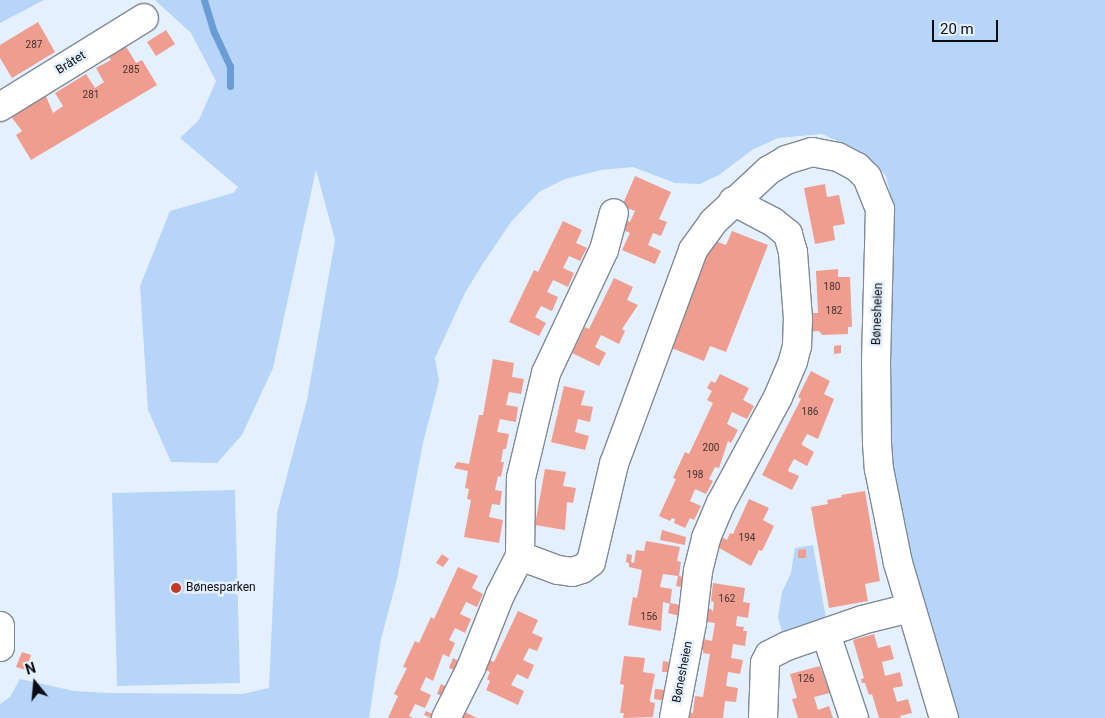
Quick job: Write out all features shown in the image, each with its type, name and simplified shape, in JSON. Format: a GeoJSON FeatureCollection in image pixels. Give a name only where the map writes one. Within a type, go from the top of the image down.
{"type":"FeatureCollection","features":[{"type":"Feature","properties":{"kind":"street","name":"Bråtet"},"geometry":{"type":"LineString","coordinates":[[0,108],[144,19]]}},
{"type":"Feature","properties":{"kind":"street","name":"Bønesheien"},"geometry":{"type":"LineString","coordinates":[[520,556],[558,570],[572,572],[582,569],[591,562],[614,464],[692,250],[713,222],[733,201],[769,170],[786,160],[812,152],[826,153],[848,160],[868,177],[880,209],[881,230],[876,362],[877,443],[888,523],[910,608],[944,718]]}},
{"type":"Feature","properties":{"kind":"street","name":"Bønesheien"},"geometry":{"type":"LineString","coordinates":[[674,718],[704,547],[721,503],[786,380],[797,346],[798,318],[793,252],[788,234],[773,222],[733,201]]}},
{"type":"Feature","properties":{"kind":"street"},"geometry":{"type":"LineString","coordinates":[[446,718],[471,668],[500,595],[520,556],[521,478],[543,382],[550,360],[604,250],[614,213]]}},
{"type":"Feature","properties":{"kind":"street"},"geometry":{"type":"LineString","coordinates":[[763,718],[765,664],[769,655],[787,646],[862,620],[910,608]]}},
{"type":"Feature","properties":{"kind":"street"},"geometry":{"type":"LineString","coordinates":[[0,626],[0,647]]}},
{"type":"Feature","properties":{"kind":"street"},"geometry":{"type":"LineString","coordinates":[[826,634],[854,718]]}},
{"type":"Feature","properties":{"kind":"shaded area"},"geometry":{"type":"Polygon","coordinates":[[[0,0],[44,0],[0,23],[0,0]]]}},
{"type":"Feature","properties":{"kind":"shaded area"},"geometry":{"type":"Polygon","coordinates":[[[155,0],[1105,0],[1105,718],[957,718],[908,556],[891,477],[887,433],[892,202],[886,176],[861,152],[822,134],[778,138],[752,150],[719,175],[700,184],[675,183],[633,167],[601,170],[565,179],[539,192],[511,222],[465,293],[435,358],[439,381],[423,443],[397,579],[381,639],[369,718],[0,718],[0,704],[10,697],[20,679],[74,691],[110,693],[242,694],[269,688],[277,513],[307,400],[335,240],[316,170],[273,368],[242,435],[217,463],[171,462],[148,410],[140,286],[170,211],[233,193],[238,187],[180,138],[199,120],[216,81],[191,33],[155,0]]]}},
{"type":"Feature","properties":{"kind":"shaded area","name":"Bønesparken"},"geometry":{"type":"Polygon","coordinates":[[[235,490],[240,683],[117,686],[112,493],[235,490]]]}},
{"type":"Feature","properties":{"kind":"shaded area"},"geometry":{"type":"Polygon","coordinates":[[[813,545],[827,624],[783,637],[778,617],[782,592],[791,573],[795,548],[813,545]]]}},
{"type":"Feature","properties":{"kind":"building"},"geometry":{"type":"Polygon","coordinates":[[[38,22],[55,52],[12,78],[0,58],[0,45],[38,22]]]}},
{"type":"Feature","properties":{"kind":"building"},"geometry":{"type":"Polygon","coordinates":[[[166,30],[175,44],[156,56],[147,42],[166,30]]]}},
{"type":"Feature","properties":{"kind":"building"},"geometry":{"type":"Polygon","coordinates":[[[122,40],[136,63],[142,60],[157,85],[31,160],[16,135],[22,131],[6,110],[43,89],[53,113],[63,106],[55,93],[86,74],[95,88],[104,82],[96,68],[111,60],[105,50],[122,40]]]}},
{"type":"Feature","properties":{"kind":"building"},"geometry":{"type":"Polygon","coordinates":[[[635,176],[671,192],[659,219],[667,222],[661,236],[653,233],[648,245],[661,251],[655,264],[622,250],[630,233],[616,227],[621,218],[630,222],[635,211],[622,206],[635,176]]]}},
{"type":"Feature","properties":{"kind":"building"},"geometry":{"type":"Polygon","coordinates":[[[825,184],[827,197],[839,195],[845,224],[833,226],[835,240],[815,244],[804,188],[825,184]]]}},
{"type":"Feature","properties":{"kind":"building"},"geometry":{"type":"Polygon","coordinates":[[[563,221],[582,230],[576,243],[587,248],[580,261],[569,256],[563,268],[574,273],[568,287],[553,280],[547,292],[558,297],[552,311],[541,306],[535,317],[546,323],[539,336],[509,322],[534,270],[538,272],[563,221]]]}},
{"type":"Feature","properties":{"kind":"building"},"geometry":{"type":"Polygon","coordinates":[[[732,231],[768,245],[726,352],[710,346],[704,361],[669,347],[710,239],[726,245],[732,231]]]}},
{"type":"Feature","properties":{"kind":"building"},"geometry":{"type":"Polygon","coordinates":[[[838,269],[838,277],[850,277],[852,327],[848,327],[848,334],[822,335],[819,331],[805,332],[808,313],[818,313],[816,271],[838,269]]]}},
{"type":"Feature","properties":{"kind":"building"},"geometry":{"type":"Polygon","coordinates":[[[614,278],[633,287],[627,300],[638,305],[622,329],[625,331],[619,344],[601,335],[595,347],[606,353],[599,366],[572,353],[585,327],[589,329],[614,278]]]}},
{"type":"Feature","properties":{"kind":"building"},"geometry":{"type":"Polygon","coordinates":[[[841,345],[841,353],[834,354],[834,346],[841,345]]]}},
{"type":"Feature","properties":{"kind":"building"},"geometry":{"type":"Polygon","coordinates":[[[493,359],[514,363],[512,377],[524,379],[521,394],[509,392],[506,405],[518,407],[516,422],[500,419],[497,432],[509,434],[506,449],[503,449],[501,462],[504,462],[501,477],[498,476],[495,490],[502,491],[500,505],[492,504],[489,517],[503,520],[499,543],[464,537],[471,500],[467,499],[469,489],[465,488],[468,471],[454,468],[457,462],[469,464],[479,415],[483,415],[493,359]]]}},
{"type":"Feature","properties":{"kind":"building"},"geometry":{"type":"Polygon","coordinates":[[[811,371],[830,381],[824,394],[834,399],[818,439],[807,434],[802,443],[802,445],[814,452],[807,466],[794,459],[789,468],[788,471],[799,476],[792,490],[762,475],[801,399],[798,397],[811,371]]]}},
{"type":"Feature","properties":{"kind":"building"},"geometry":{"type":"Polygon","coordinates":[[[720,374],[749,388],[743,400],[754,406],[747,419],[732,412],[727,424],[738,430],[731,443],[728,441],[719,468],[715,467],[709,479],[713,481],[706,494],[695,489],[690,501],[701,506],[694,520],[690,518],[685,528],[674,523],[675,519],[672,518],[670,521],[659,516],[676,479],[673,478],[685,452],[689,454],[713,403],[707,400],[712,391],[707,388],[711,381],[715,383],[720,374]]]}},
{"type":"Feature","properties":{"kind":"building"},"geometry":{"type":"Polygon","coordinates":[[[564,386],[585,391],[581,405],[593,407],[590,422],[578,419],[575,432],[589,436],[585,450],[551,442],[564,386]]]}},
{"type":"Feature","properties":{"kind":"building"},"geometry":{"type":"Polygon","coordinates":[[[545,469],[566,472],[563,486],[576,488],[573,503],[567,502],[565,530],[535,525],[545,469]]]}},
{"type":"Feature","properties":{"kind":"building"},"geometry":{"type":"Polygon","coordinates":[[[865,491],[880,581],[865,584],[868,601],[829,608],[811,507],[828,504],[827,500],[842,497],[841,495],[865,491]]]}},
{"type":"Feature","properties":{"kind":"building"},"geometry":{"type":"Polygon","coordinates":[[[749,499],[769,508],[763,520],[774,526],[762,551],[759,550],[751,566],[714,545],[719,536],[727,540],[730,533],[733,534],[749,499]]]}},
{"type":"Feature","properties":{"kind":"building"},"geometry":{"type":"Polygon","coordinates":[[[662,530],[686,537],[685,545],[660,540],[662,530]]]}},
{"type":"Feature","properties":{"kind":"building"},"geometry":{"type":"Polygon","coordinates":[[[646,541],[680,547],[677,561],[681,562],[679,576],[689,578],[687,588],[676,586],[678,576],[663,574],[660,587],[672,589],[670,604],[663,602],[661,631],[628,625],[633,597],[637,598],[642,570],[629,567],[629,563],[626,562],[627,554],[632,555],[631,562],[634,563],[636,550],[644,551],[646,541]]]}},
{"type":"Feature","properties":{"kind":"building"},"geometry":{"type":"Polygon","coordinates":[[[806,549],[806,558],[798,558],[798,550],[806,549]]]}},
{"type":"Feature","properties":{"kind":"building"},"geometry":{"type":"Polygon","coordinates":[[[442,554],[449,559],[443,567],[436,563],[442,554]]]}},
{"type":"Feature","properties":{"kind":"building"},"geometry":{"type":"Polygon","coordinates":[[[458,567],[478,576],[472,588],[483,594],[477,607],[466,602],[460,614],[471,619],[465,633],[455,628],[449,640],[455,643],[449,657],[443,654],[433,681],[426,677],[420,690],[431,695],[425,708],[415,704],[409,716],[413,718],[388,718],[398,696],[394,694],[407,668],[403,667],[415,641],[419,643],[431,617],[434,619],[458,567]]]}},
{"type":"Feature","properties":{"kind":"building"},"geometry":{"type":"Polygon","coordinates":[[[713,583],[745,588],[743,602],[750,603],[748,618],[737,616],[736,626],[744,627],[743,631],[747,631],[745,646],[733,644],[731,658],[743,660],[740,674],[728,672],[726,686],[738,688],[736,702],[725,701],[723,718],[682,718],[683,712],[693,713],[695,696],[703,697],[710,654],[703,653],[703,650],[697,649],[699,638],[712,641],[715,623],[701,621],[705,608],[711,609],[713,612],[714,602],[711,601],[713,583]]]}},
{"type":"Feature","properties":{"kind":"building"},"geometry":{"type":"Polygon","coordinates":[[[670,603],[681,605],[680,616],[668,613],[670,603]]]}},
{"type":"Feature","properties":{"kind":"building"},"geometry":{"type":"Polygon","coordinates":[[[518,611],[538,620],[532,633],[543,638],[537,651],[529,648],[523,660],[534,665],[528,679],[517,674],[511,685],[524,691],[518,705],[486,690],[490,681],[487,679],[490,672],[481,668],[486,658],[494,662],[518,611]]]}},
{"type":"Feature","properties":{"kind":"building"},"geometry":{"type":"Polygon","coordinates":[[[874,634],[878,648],[890,645],[894,659],[882,662],[885,676],[900,672],[903,686],[893,688],[897,702],[908,699],[912,713],[900,716],[901,718],[879,718],[872,694],[869,695],[865,683],[862,683],[861,679],[864,678],[853,640],[874,634]]]}},
{"type":"Feature","properties":{"kind":"building"},"geometry":{"type":"Polygon","coordinates":[[[22,652],[31,655],[26,670],[16,667],[22,652]]]}},
{"type":"Feature","properties":{"kind":"building"},"geometry":{"type":"Polygon","coordinates":[[[624,656],[645,658],[643,672],[655,674],[650,699],[650,702],[655,703],[653,717],[623,718],[624,713],[620,713],[624,685],[620,684],[624,656]]]}},
{"type":"Feature","properties":{"kind":"building"},"geometry":{"type":"Polygon","coordinates":[[[453,658],[459,661],[454,670],[449,668],[453,658]]]}},
{"type":"Feature","properties":{"kind":"building"},"geometry":{"type":"Polygon","coordinates":[[[663,661],[669,662],[668,672],[662,672],[663,661]]]}},
{"type":"Feature","properties":{"kind":"building"},"geometry":{"type":"Polygon","coordinates":[[[820,666],[830,693],[814,697],[818,710],[829,706],[833,718],[798,718],[792,699],[797,698],[790,674],[820,666]]]}},
{"type":"Feature","properties":{"kind":"building"},"geometry":{"type":"Polygon","coordinates":[[[441,684],[447,687],[442,696],[437,694],[441,684]]]}},
{"type":"Feature","properties":{"kind":"building"},"geometry":{"type":"Polygon","coordinates":[[[655,689],[666,690],[665,701],[654,699],[655,689]]]}},
{"type":"Feature","properties":{"kind":"building"},"geometry":{"type":"Polygon","coordinates":[[[461,710],[477,718],[457,718],[461,710]]]}},
{"type":"Feature","properties":{"kind":"building"},"geometry":{"type":"Polygon","coordinates":[[[426,711],[432,714],[433,711],[438,714],[436,718],[431,718],[424,715],[426,711]]]}},
{"type":"Feature","properties":{"kind":"waterway"},"geometry":{"type":"LineString","coordinates":[[204,0],[214,32],[230,66],[230,86]]}},
{"type":"Feature","properties":{"kind":"place","name":"Bønesparken"},"geometry":{"type":"Point","coordinates":[176,588]}}]}
